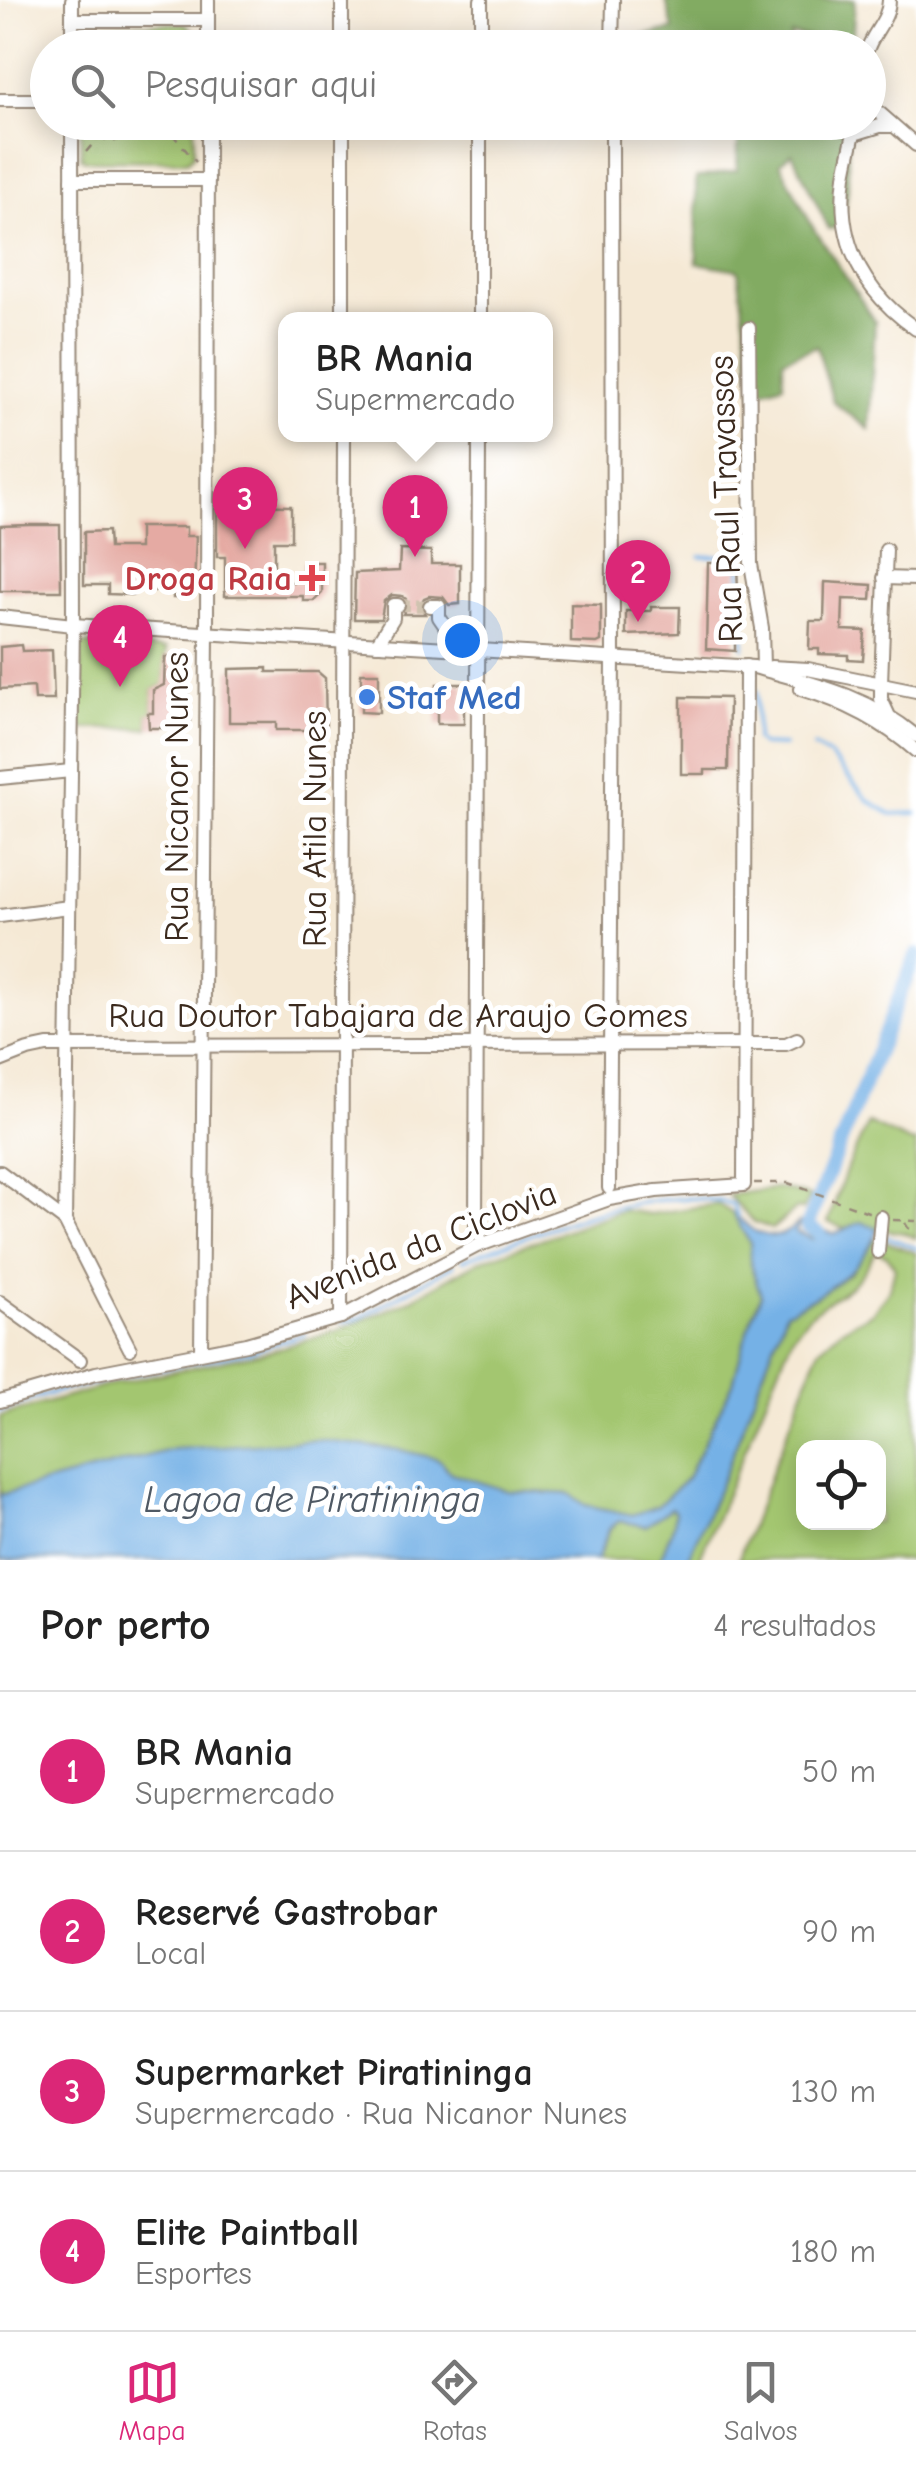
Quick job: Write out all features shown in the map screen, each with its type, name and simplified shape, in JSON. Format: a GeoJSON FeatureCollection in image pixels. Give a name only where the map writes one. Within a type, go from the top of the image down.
{"type":"FeatureCollection","features":[{"type":"Feature","properties":{"kind":"street"},"geometry":{"type":"LineString","coordinates":[[72,0],[72,30]]}},
{"type":"Feature","properties":{"kind":"street"},"geometry":{"type":"LineString","coordinates":[[208,0],[208,30]]}},
{"type":"Feature","properties":{"kind":"street"},"geometry":{"type":"LineString","coordinates":[[342,0],[342,30]]}},
{"type":"Feature","properties":{"kind":"street"},"geometry":{"type":"LineString","coordinates":[[481,0],[481,30]]}},
{"type":"Feature","properties":{"kind":"street"},"geometry":{"type":"LineString","coordinates":[[612,0],[612,30]]}},
{"type":"Feature","properties":{"kind":"street"},"geometry":{"type":"LineString","coordinates":[[877,30],[885,20],[889,0]]}},
{"type":"Feature","properties":{"kind":"street"},"geometry":{"type":"LineString","coordinates":[[72,20],[208,20]]}},
{"type":"Feature","properties":{"kind":"street"},"geometry":{"type":"LineString","coordinates":[[0,100],[30,100]]}},
{"type":"Feature","properties":{"kind":"street"},"geometry":{"type":"LineString","coordinates":[[886,119],[916,144]]}},
{"type":"Feature","properties":{"kind":"street"},"geometry":{"type":"LineString","coordinates":[[886,126],[893,126]]}},
{"type":"Feature","properties":{"kind":"street"},"geometry":{"type":"LineString","coordinates":[[65,1220],[73,625],[72,140]]}},
{"type":"Feature","properties":{"kind":"street","name":"Rua Nicanor Nunes"},"geometry":{"type":"LineString","coordinates":[[201,1352],[208,140]]}},
{"type":"Feature","properties":{"kind":"street"},"geometry":{"type":"LineString","coordinates":[[343,140],[344,312]]}},
{"type":"Feature","properties":{"kind":"street"},"geometry":{"type":"LineString","coordinates":[[480,140],[480,312]]}},
{"type":"Feature","properties":{"kind":"street"},"geometry":{"type":"LineString","coordinates":[[609,1188],[614,658],[612,140]]}},
{"type":"Feature","properties":{"kind":"street"},"geometry":{"type":"LineString","coordinates":[[853,140],[845,178],[850,248],[869,286],[916,330]]}},
{"type":"Feature","properties":{"kind":"street"},"geometry":{"type":"LineString","coordinates":[[72,180],[208,180]]}},
{"type":"Feature","properties":{"kind":"street","name":"Rua Raul Travassos"},"geometry":{"type":"LineString","coordinates":[[744,1184],[754,667],[762,628],[751,564],[749,328]]}},
{"type":"Feature","properties":{"kind":"street"},"geometry":{"type":"LineString","coordinates":[[344,442],[345,642]]}},
{"type":"Feature","properties":{"kind":"street"},"geometry":{"type":"LineString","coordinates":[[476,1230],[480,442]]}},
{"type":"Feature","properties":{"kind":"street"},"geometry":{"type":"LineString","coordinates":[[886,550],[881,683],[884,708],[890,716]]}},
{"type":"Feature","properties":{"kind":"street"},"geometry":{"type":"LineString","coordinates":[[884,578],[916,579]]}},
{"type":"Feature","properties":{"kind":"street"},"geometry":{"type":"LineString","coordinates":[[377,644],[392,618],[393,605],[398,606]]}},
{"type":"Feature","properties":{"kind":"street"},"geometry":{"type":"LineString","coordinates":[[430,606],[439,606],[439,617],[461,650]]}},
{"type":"Feature","properties":{"kind":"street"},"geometry":{"type":"LineString","coordinates":[[3,619],[808,669],[914,691]]}},
{"type":"Feature","properties":{"kind":"street","name":"Rua Atila Nunes"},"geometry":{"type":"LineString","coordinates":[[341,1317],[345,642]]}},
{"type":"Feature","properties":{"kind":"street"},"geometry":{"type":"LineString","coordinates":[[754,667],[845,693],[890,716],[916,736]]}},
{"type":"Feature","properties":{"kind":"street"},"geometry":{"type":"LineString","coordinates":[[754,667],[787,684],[854,708],[916,751]]}},
{"type":"Feature","properties":{"kind":"street"},"geometry":{"type":"LineString","coordinates":[[0,778],[71,771]]}},
{"type":"Feature","properties":{"kind":"street"},"geometry":{"type":"LineString","coordinates":[[0,916],[69,907]]}},
{"type":"Feature","properties":{"kind":"street","name":"Rua Doutor Tabajara de Araujo Gomes"},"geometry":{"type":"LineString","coordinates":[[0,1061],[47,1046],[786,1044],[796,1039]]}},
{"type":"Feature","properties":{"kind":"street"},"geometry":{"type":"LineString","coordinates":[[0,1172],[65,1220],[130,1349]]}},
{"type":"Feature","properties":{"kind":"street","name":"Avenida da Ciclovia"},"geometry":{"type":"LineString","coordinates":[[0,1401],[96,1373],[246,1344],[341,1317],[477,1246],[610,1199],[744,1184]]}},
{"type":"Feature","properties":{"kind":"street"},"geometry":{"type":"LineString","coordinates":[[0,1302],[80,1360]]}},
{"type":"Feature","properties":{"kind":"path"},"geometry":{"type":"LineString","coordinates":[[177,140],[208,180]]}},
{"type":"Feature","properties":{"kind":"path"},"geometry":{"type":"LineString","coordinates":[[744,1184],[788,1182],[856,1208]]}},
{"type":"Feature","properties":{"kind":"path"},"geometry":{"type":"LineString","coordinates":[[904,1222],[916,1232]]}},
{"type":"Feature","properties":{"kind":"green space"},"geometry":{"type":"Polygon","coordinates":[[[666,0],[855,0],[853,30],[673,30],[666,0]]]}},
{"type":"Feature","properties":{"kind":"green space"},"geometry":{"type":"Polygon","coordinates":[[[185,23],[193,30],[83,30],[88,26],[185,23]]]}},
{"type":"Feature","properties":{"kind":"green space"},"geometry":{"type":"Polygon","coordinates":[[[81,140],[194,140],[194,154],[188,161],[81,158],[81,140]]]}},
{"type":"Feature","properties":{"kind":"green space"},"geometry":{"type":"Polygon","coordinates":[[[738,140],[848,140],[843,227],[829,229],[792,153],[780,163],[811,224],[875,321],[869,429],[833,402],[817,346],[783,359],[783,384],[753,393],[738,270],[697,263],[696,178],[737,170],[738,140]]]}},
{"type":"Feature","properties":{"kind":"green space"},"geometry":{"type":"Polygon","coordinates":[[[81,644],[166,649],[164,685],[153,690],[149,728],[80,729],[81,644]]]}},
{"type":"Feature","properties":{"kind":"green space"},"geometry":{"type":"Polygon","coordinates":[[[868,1123],[916,1142],[916,1238],[853,1225],[845,1229],[828,1222],[868,1123]]]}},
{"type":"Feature","properties":{"kind":"green space"},"geometry":{"type":"Polygon","coordinates":[[[779,1188],[810,1196],[803,1210],[796,1209],[772,1229],[754,1222],[728,1195],[779,1188]]]}},
{"type":"Feature","properties":{"kind":"green space"},"geometry":{"type":"Polygon","coordinates":[[[718,1204],[733,1214],[750,1243],[751,1266],[761,1294],[733,1383],[687,1478],[658,1506],[632,1515],[585,1505],[570,1494],[508,1491],[451,1473],[438,1459],[174,1449],[0,1495],[0,1416],[116,1383],[270,1351],[341,1329],[406,1302],[479,1261],[623,1210],[650,1214],[718,1204]]]}},
{"type":"Feature","properties":{"kind":"green space"},"geometry":{"type":"Polygon","coordinates":[[[875,1240],[916,1253],[916,1560],[738,1560],[819,1349],[842,1329],[873,1312],[890,1289],[895,1268],[887,1256],[878,1252],[860,1277],[809,1316],[793,1335],[699,1560],[687,1560],[724,1476],[786,1312],[850,1273],[875,1240]]]}},
{"type":"Feature","properties":{"kind":"green space"},"geometry":{"type":"Polygon","coordinates":[[[671,1508],[675,1512],[674,1524],[660,1560],[597,1560],[610,1529],[619,1521],[646,1526],[671,1508]]]}},
{"type":"Feature","properties":{"kind":"water","name":"Lagoa de Piratininga"},"geometry":{"type":"Polygon","coordinates":[[[733,1214],[753,1230],[773,1236],[784,1234],[800,1222],[796,1232],[813,1239],[825,1231],[834,1234],[861,1222],[878,1228],[863,1256],[841,1279],[786,1312],[724,1476],[687,1560],[660,1560],[674,1524],[675,1512],[671,1508],[646,1526],[619,1521],[609,1529],[597,1560],[0,1560],[0,1495],[174,1449],[318,1440],[438,1459],[451,1473],[508,1491],[570,1494],[585,1505],[632,1515],[658,1506],[687,1478],[733,1383],[761,1295],[751,1266],[750,1243],[733,1214]]]}},
{"type":"Feature","properties":{"kind":"building"},"geometry":{"type":"Polygon","coordinates":[[[217,505],[291,506],[291,541],[274,541],[274,582],[303,582],[303,562],[322,562],[322,593],[314,601],[303,601],[303,596],[225,596],[225,557],[217,557],[217,505]]]}},
{"type":"Feature","properties":{"kind":"building"},"geometry":{"type":"Polygon","coordinates":[[[60,525],[61,591],[0,591],[0,526],[60,525]]]}},
{"type":"Feature","properties":{"kind":"building"},"geometry":{"type":"Polygon","coordinates":[[[139,527],[186,527],[186,536],[196,536],[194,590],[186,598],[173,598],[173,591],[108,594],[108,585],[84,585],[84,532],[108,531],[109,548],[139,548],[139,527]]]}},
{"type":"Feature","properties":{"kind":"building"},"geometry":{"type":"Polygon","coordinates":[[[400,550],[431,551],[431,564],[460,564],[460,604],[449,605],[443,597],[429,596],[420,605],[425,614],[403,614],[408,606],[406,599],[392,595],[384,601],[381,619],[354,619],[355,573],[399,571],[400,550]]]}},
{"type":"Feature","properties":{"kind":"building"},"geometry":{"type":"Polygon","coordinates":[[[708,563],[737,563],[739,624],[735,624],[735,651],[706,649],[708,563]]]}},
{"type":"Feature","properties":{"kind":"building"},"geometry":{"type":"Polygon","coordinates":[[[825,582],[872,585],[871,600],[843,599],[842,630],[865,631],[863,660],[809,649],[810,621],[824,621],[825,582]]]}},
{"type":"Feature","properties":{"kind":"building"},"geometry":{"type":"Polygon","coordinates":[[[571,604],[601,605],[601,641],[571,642],[571,604]]]}},
{"type":"Feature","properties":{"kind":"building"},"geometry":{"type":"Polygon","coordinates":[[[651,607],[680,607],[679,633],[626,635],[626,611],[651,611],[651,607]]]}},
{"type":"Feature","properties":{"kind":"building"},"geometry":{"type":"Polygon","coordinates":[[[21,645],[22,651],[52,650],[54,700],[35,700],[34,687],[0,689],[0,647],[21,645]]]}},
{"type":"Feature","properties":{"kind":"building"},"geometry":{"type":"Polygon","coordinates":[[[165,657],[179,657],[186,663],[190,721],[167,722],[167,728],[149,728],[153,690],[164,685],[165,657]]]}},
{"type":"Feature","properties":{"kind":"building"},"geometry":{"type":"Polygon","coordinates":[[[267,668],[267,672],[318,672],[325,678],[326,730],[276,730],[276,722],[229,722],[229,669],[267,668]]]}},
{"type":"Feature","properties":{"kind":"building"},"geometry":{"type":"Polygon","coordinates":[[[361,673],[379,673],[379,713],[361,712],[361,673]]]}},
{"type":"Feature","properties":{"kind":"building"},"geometry":{"type":"Polygon","coordinates":[[[437,684],[464,684],[464,724],[437,724],[437,684]]]}},
{"type":"Feature","properties":{"kind":"building"},"geometry":{"type":"Polygon","coordinates":[[[681,697],[729,698],[728,770],[681,774],[681,697]]]}},
{"type":"Feature","properties":{"kind":"waterway"},"geometry":{"type":"LineString","coordinates":[[700,556],[736,556],[741,563],[744,648]]}},
{"type":"Feature","properties":{"kind":"waterway"},"geometry":{"type":"LineString","coordinates":[[757,691],[756,740],[761,745],[784,746]]}},
{"type":"Feature","properties":{"kind":"waterway"},"geometry":{"type":"LineString","coordinates":[[814,747],[830,756],[868,800],[891,814],[916,813]]}},
{"type":"Feature","properties":{"kind":"waterway"},"geometry":{"type":"LineString","coordinates":[[820,1234],[807,1226],[916,955]]}},
{"type":"Feature","properties":{"kind":"waterway"},"geometry":{"type":"LineString","coordinates":[[463,1260],[560,1224],[632,1204],[701,1199],[732,1204],[738,1216]]}},
{"type":"Feature","properties":{"kind":"waterway"},"geometry":{"type":"LineString","coordinates":[[882,1235],[916,1248]]}},
{"type":"Feature","properties":{"kind":"waterway"},"geometry":{"type":"LineString","coordinates":[[343,1322],[361,1317],[454,1265]]}},
{"type":"Feature","properties":{"kind":"waterway"},"geometry":{"type":"LineString","coordinates":[[0,1410],[51,1393],[249,1351],[305,1334]]}},
{"type":"Feature","properties":{"kind":"tunnel"},"geometry":{"type":"LineString","coordinates":[[398,605],[430,606]]}},
{"type":"Feature","properties":{"kind":"place","name":"Supermarket Piratininga"},"geometry":{"type":"Point","coordinates":[245,549]}},
{"type":"Feature","properties":{"kind":"place","name":"BR Mania"},"geometry":{"type":"Point","coordinates":[415,557]}},
{"type":"Feature","properties":{"kind":"place","name":"Droga Raia"},"geometry":{"type":"Point","coordinates":[312,578]}},
{"type":"Feature","properties":{"kind":"place","name":"Reservé Gastrobar"},"geometry":{"type":"Point","coordinates":[638,622]}},
{"type":"Feature","properties":{"kind":"place","name":"Elite Paintball"},"geometry":{"type":"Point","coordinates":[120,687]}},
{"type":"Feature","properties":{"kind":"place","name":"Staf Med"},"geometry":{"type":"Point","coordinates":[367,697]}}]}
